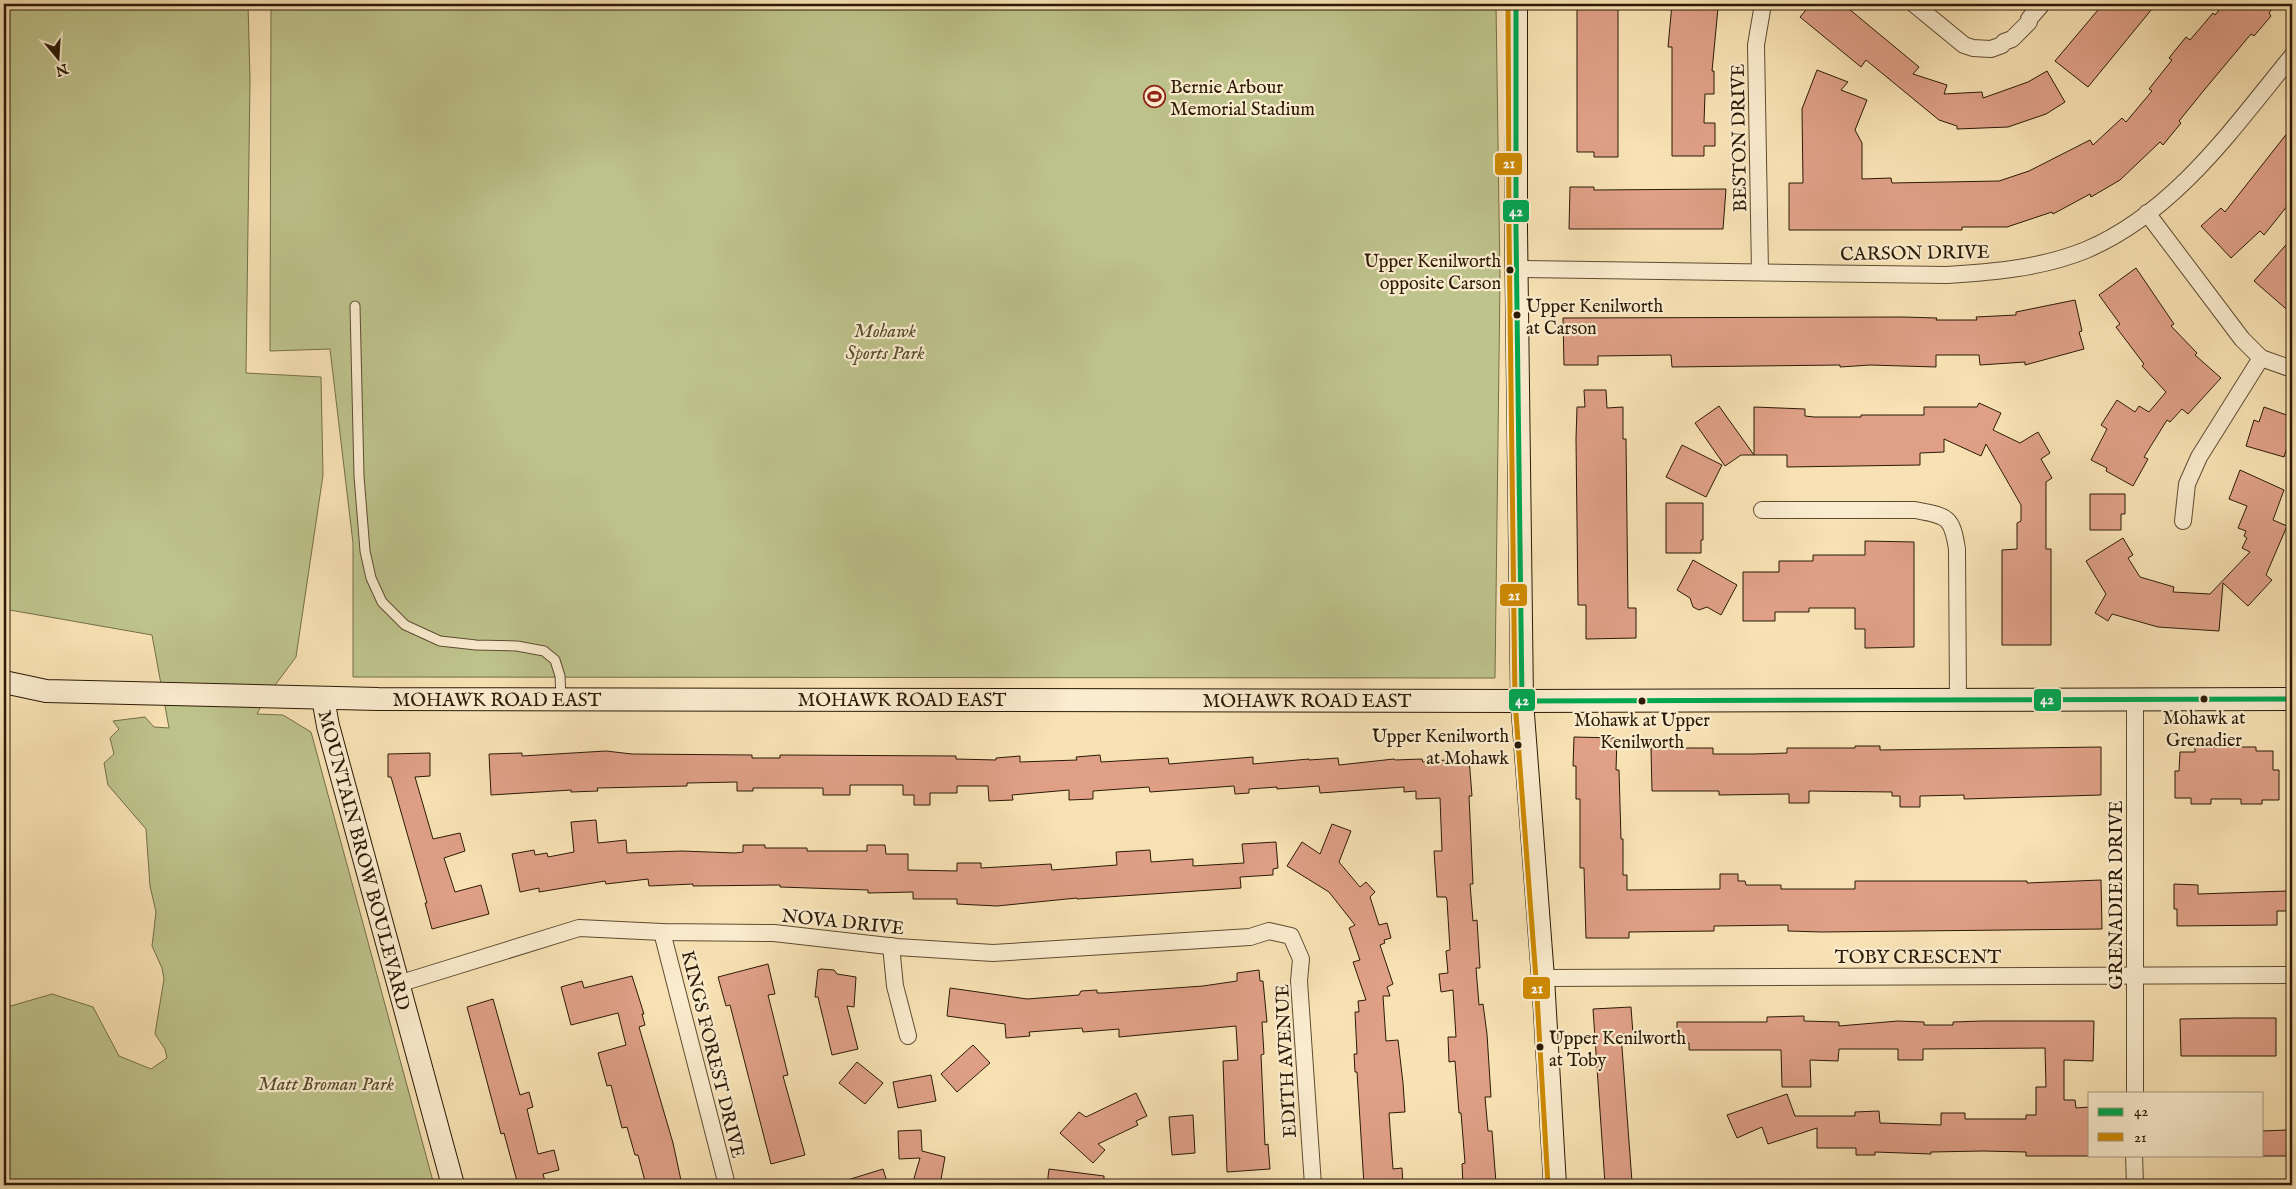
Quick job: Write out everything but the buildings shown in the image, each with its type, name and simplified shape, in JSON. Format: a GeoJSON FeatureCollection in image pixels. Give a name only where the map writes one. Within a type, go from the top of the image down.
{"type":"FeatureCollection","features":[{"type":"Feature","properties":{"kind":"main road"},"geometry":{"type":"LineString","coordinates":[[1516,4],[1522,701],[1543,978],[1555,1185]]}},
{"type":"Feature","properties":{"kind":"main road","name":"MOUNTAIN BROW BOULEVARD"},"geometry":{"type":"LineString","coordinates":[[4,682],[46,691],[323,698],[328,726],[453,1185]]}},
{"type":"Feature","properties":{"kind":"main road","name":"MOHAWK ROAD EAST"},"geometry":{"type":"LineString","coordinates":[[323,698],[1522,701],[2292,699]]}},
{"type":"Feature","properties":{"kind":"street","name":"BESTON DRIVE"},"geometry":{"type":"LineString","coordinates":[[1760,272],[1756,45],[1763,4]]}},
{"type":"Feature","properties":{"kind":"street"},"geometry":{"type":"LineString","coordinates":[[1914,4],[1964,45],[1980,49],[1991,48],[2012,39],[2030,22],[2029,19],[2042,4]]}},
{"type":"Feature","properties":{"kind":"street","name":"CARSON DRIVE"},"geometry":{"type":"LineString","coordinates":[[1517,270],[1947,275],[1996,272],[2040,264],[2085,250],[2126,228],[2173,194],[2226,136],[2292,56]]}},
{"type":"Feature","properties":{"kind":"street"},"geometry":{"type":"LineString","coordinates":[[2147,213],[2242,339],[2261,358],[2292,369]]}},
{"type":"Feature","properties":{"kind":"street"},"geometry":{"type":"LineString","coordinates":[[2183,521],[2187,484],[2199,457],[2261,358]]}},
{"type":"Feature","properties":{"kind":"street"},"geometry":{"type":"LineString","coordinates":[[1762,510],[1915,510],[1939,515],[1949,522],[1954,529],[1957,550],[1958,699]]}},
{"type":"Feature","properties":{"kind":"street","name":"GRENADIER DRIVE"},"geometry":{"type":"LineString","coordinates":[[2134,1092],[2135,698]]}},
{"type":"Feature","properties":{"kind":"street","name":"NOVA DRIVE"},"geometry":{"type":"LineString","coordinates":[[398,984],[579,928],[662,932],[774,933],[891,946],[993,953],[1250,937],[1269,931],[1291,936]]}},
{"type":"Feature","properties":{"kind":"street","name":"KINGS FOREST DRIVE"},"geometry":{"type":"LineString","coordinates":[[662,932],[727,1185]]}},
{"type":"Feature","properties":{"kind":"street","name":"EDITH AVENUE"},"geometry":{"type":"LineString","coordinates":[[1291,936],[1301,960],[1299,981],[1313,1185]]}},
{"type":"Feature","properties":{"kind":"street"},"geometry":{"type":"LineString","coordinates":[[891,946],[895,986],[908,1036]]}},
{"type":"Feature","properties":{"kind":"street","name":"TOBY CRESCENT"},"geometry":{"type":"LineString","coordinates":[[1543,978],[2292,975]]}},
{"type":"Feature","properties":{"kind":"street"},"geometry":{"type":"LineString","coordinates":[[2134,1156],[2135,1185]]}},
{"type":"Feature","properties":{"kind":"lane"},"geometry":{"type":"LineString","coordinates":[[355,306],[359,476],[365,551],[371,578],[382,602],[405,625],[440,641],[476,645],[517,646],[544,651],[555,660],[560,676],[561,698]]}},
{"type":"Feature","properties":{"kind":"green space","name":"Matt Broman Park"},"geometry":{"type":"Polygon","coordinates":[[[4,4],[248,4],[250,80],[246,373],[321,377],[323,475],[296,657],[264,700],[257,714],[283,715],[311,732],[434,1185],[4,1185],[4,1008],[52,994],[93,1007],[119,1056],[151,1069],[167,1058],[165,1049],[155,1034],[164,979],[162,968],[152,946],[156,912],[150,886],[146,829],[108,785],[104,763],[114,754],[110,738],[119,729],[113,721],[145,717],[154,727],[169,728],[152,635],[4,609],[4,4]]]}},
{"type":"Feature","properties":{"kind":"green space","name":"Mohawk Sports Park"},"geometry":{"type":"Polygon","coordinates":[[[271,4],[1496,4],[1500,280],[1495,678],[353,677],[353,543],[330,349],[270,351],[271,4]]]}},
{"type":"Feature","properties":{"kind":"transit line","name":"21"},"geometry":{"type":"LineString","coordinates":[[1508,4],[1515,701],[1536,979],[1548,1185]]}},
{"type":"Feature","properties":{"kind":"transit line","name":"42"},"geometry":{"type":"LineString","coordinates":[[1516,4],[1516,230],[1522,701],[2292,699]]}},
{"type":"Feature","properties":{"kind":"place","name":"Bernie Arbour Memorial Stadium"},"geometry":{"type":"Point","coordinates":[1154,97]}},
{"type":"Feature","properties":{"kind":"place","name":"Upper Kenilworth opposite Carson"},"geometry":{"type":"Point","coordinates":[1510,270]}},
{"type":"Feature","properties":{"kind":"place","name":"Upper Kenilworth at Carson"},"geometry":{"type":"Point","coordinates":[1517,315]}},
{"type":"Feature","properties":{"kind":"place","name":"Mohawk at Grenadier"},"geometry":{"type":"Point","coordinates":[2204,699]}},
{"type":"Feature","properties":{"kind":"place","name":"Mohawk at Upper Kenilworth"},"geometry":{"type":"Point","coordinates":[1642,701]}},
{"type":"Feature","properties":{"kind":"place","name":"Upper Kenilworth at Mohawk"},"geometry":{"type":"Point","coordinates":[1518,745]}},
{"type":"Feature","properties":{"kind":"place","name":"Upper Kenilworth at Toby"},"geometry":{"type":"Point","coordinates":[1540,1047]}}]}
